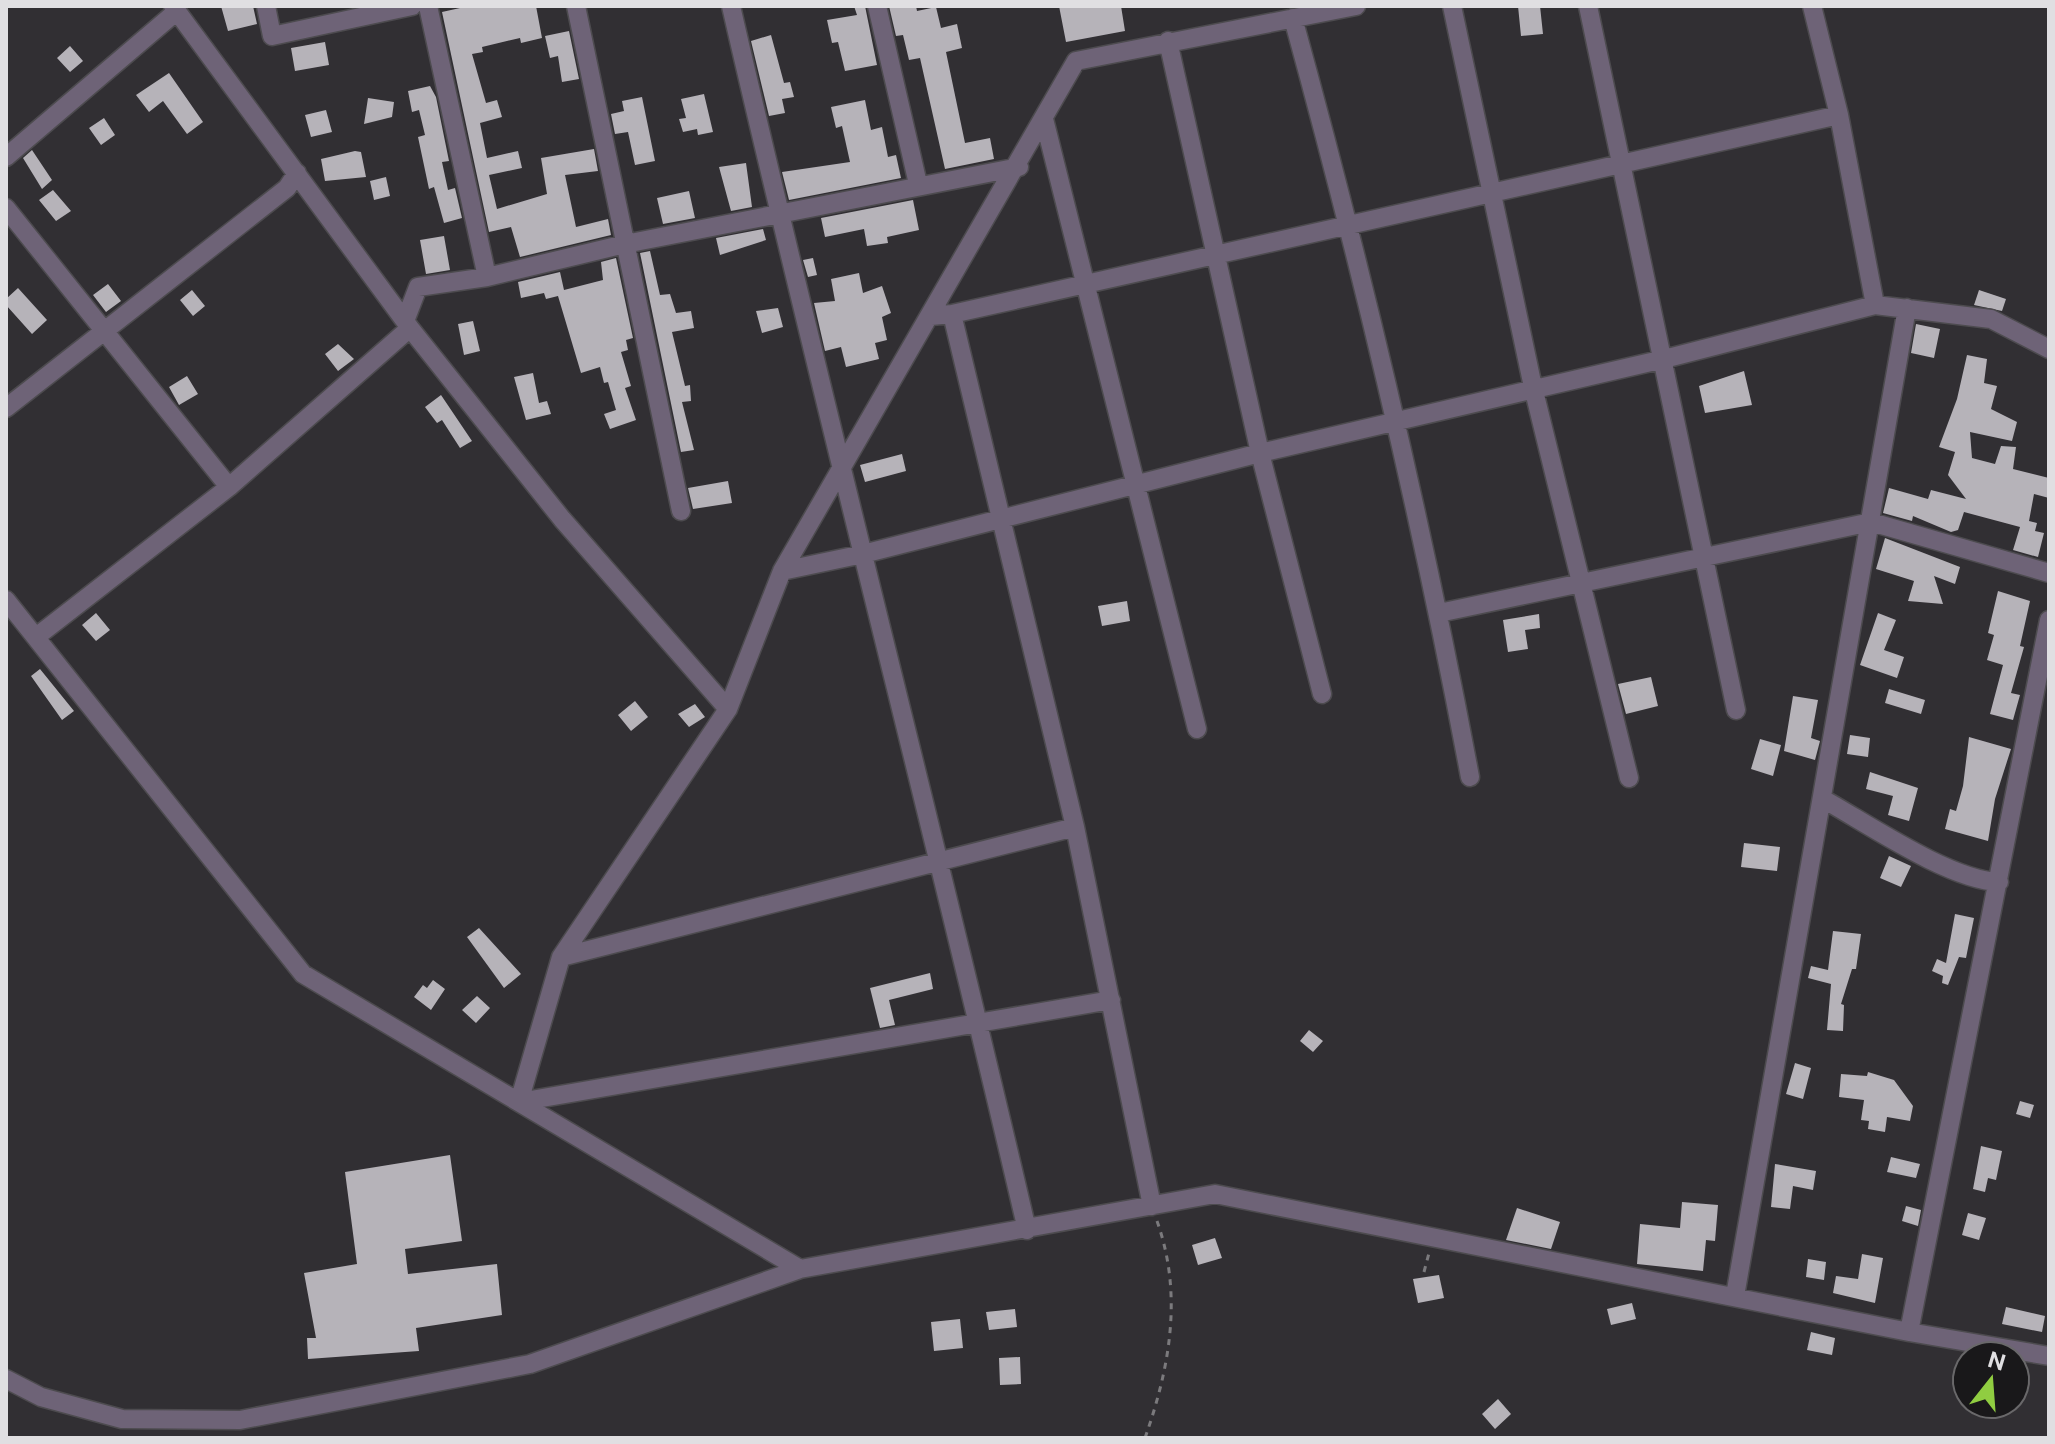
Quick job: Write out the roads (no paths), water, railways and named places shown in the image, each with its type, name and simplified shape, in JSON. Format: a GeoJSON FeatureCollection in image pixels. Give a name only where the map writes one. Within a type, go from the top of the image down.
{"type":"FeatureCollection","features":[{"type":"Feature","properties":{"kind":"street"},"geometry":{"type":"LineString","coordinates":[[266,6],[272,36],[412,6]]}},
{"type":"Feature","properties":{"kind":"street"},"geometry":{"type":"LineString","coordinates":[[428,6],[487,277]]}},
{"type":"Feature","properties":{"kind":"street"},"geometry":{"type":"LineString","coordinates":[[576,6],[681,511]]}},
{"type":"Feature","properties":{"kind":"street"},"geometry":{"type":"LineString","coordinates":[[731,6],[779,213],[941,862],[1027,1230]]}},
{"type":"Feature","properties":{"kind":"street"},"geometry":{"type":"LineString","coordinates":[[877,6],[918,184]]}},
{"type":"Feature","properties":{"kind":"street"},"geometry":{"type":"LineString","coordinates":[[519,1102],[561,957],[728,709],[782,571],[1019,167],[1076,61],[1356,6]]}},
{"type":"Feature","properties":{"kind":"street"},"geometry":{"type":"LineString","coordinates":[[1452,6],[1533,387],[1629,778]]}},
{"type":"Feature","properties":{"kind":"street"},"geometry":{"type":"LineString","coordinates":[[1588,6],[1736,710]]}},
{"type":"Feature","properties":{"kind":"street"},"geometry":{"type":"LineString","coordinates":[[1812,6],[1839,115],[1875,305]]}},
{"type":"Feature","properties":{"kind":"street"},"geometry":{"type":"LineString","coordinates":[[6,157],[175,9],[408,324],[562,519],[728,709]]}},
{"type":"Feature","properties":{"kind":"street"},"geometry":{"type":"LineString","coordinates":[[1293,18],[1350,225],[1439,613],[1470,777]]}},
{"type":"Feature","properties":{"kind":"street"},"geometry":{"type":"LineString","coordinates":[[1168,41],[1260,453],[1322,694]]}},
{"type":"Feature","properties":{"kind":"street"},"geometry":{"type":"LineString","coordinates":[[931,316],[952,314],[1839,115]]}},
{"type":"Feature","properties":{"kind":"street"},"geometry":{"type":"LineString","coordinates":[[1044,119],[1197,729]]}},
{"type":"Feature","properties":{"kind":"street"},"geometry":{"type":"LineString","coordinates":[[36,637],[229,487],[408,324],[418,287],[487,277],[625,244],[918,184],[1019,167]]}},
{"type":"Feature","properties":{"kind":"street"},"geometry":{"type":"LineString","coordinates":[[6,408],[287,188],[297,173]]}},
{"type":"Feature","properties":{"kind":"street"},"geometry":{"type":"LineString","coordinates":[[6,208],[229,487]]}},
{"type":"Feature","properties":{"kind":"street"},"geometry":{"type":"LineString","coordinates":[[782,571],[1000,521],[1260,453],[1533,387],[1664,359],[1875,305],[1991,319],[2049,349]]}},
{"type":"Feature","properties":{"kind":"street"},"geometry":{"type":"LineString","coordinates":[[1735,1296],[1907,308]]}},
{"type":"Feature","properties":{"kind":"street"},"geometry":{"type":"LineString","coordinates":[[952,314],[1075,827],[1152,1206]]}},
{"type":"Feature","properties":{"kind":"street"},"geometry":{"type":"LineString","coordinates":[[1439,613],[1871,522],[2049,573]]}},
{"type":"Feature","properties":{"kind":"street"},"geometry":{"type":"LineString","coordinates":[[6,600],[303,974],[800,1269]]}},
{"type":"Feature","properties":{"kind":"street"},"geometry":{"type":"LineString","coordinates":[[1909,1332],[2049,620]]}},
{"type":"Feature","properties":{"kind":"street"},"geometry":{"type":"LineString","coordinates":[[1823,799],[1924,856],[1982,881],[1999,882]]}},
{"type":"Feature","properties":{"kind":"street"},"geometry":{"type":"LineString","coordinates":[[561,957],[1075,827]]}},
{"type":"Feature","properties":{"kind":"street"},"geometry":{"type":"LineString","coordinates":[[519,1102],[1111,1000]]}},
{"type":"Feature","properties":{"kind":"street"},"geometry":{"type":"LineString","coordinates":[[6,1379],[41,1397],[122,1419],[240,1420],[530,1364],[800,1269],[1215,1194],[1909,1332],[2049,1356]]}}]}
